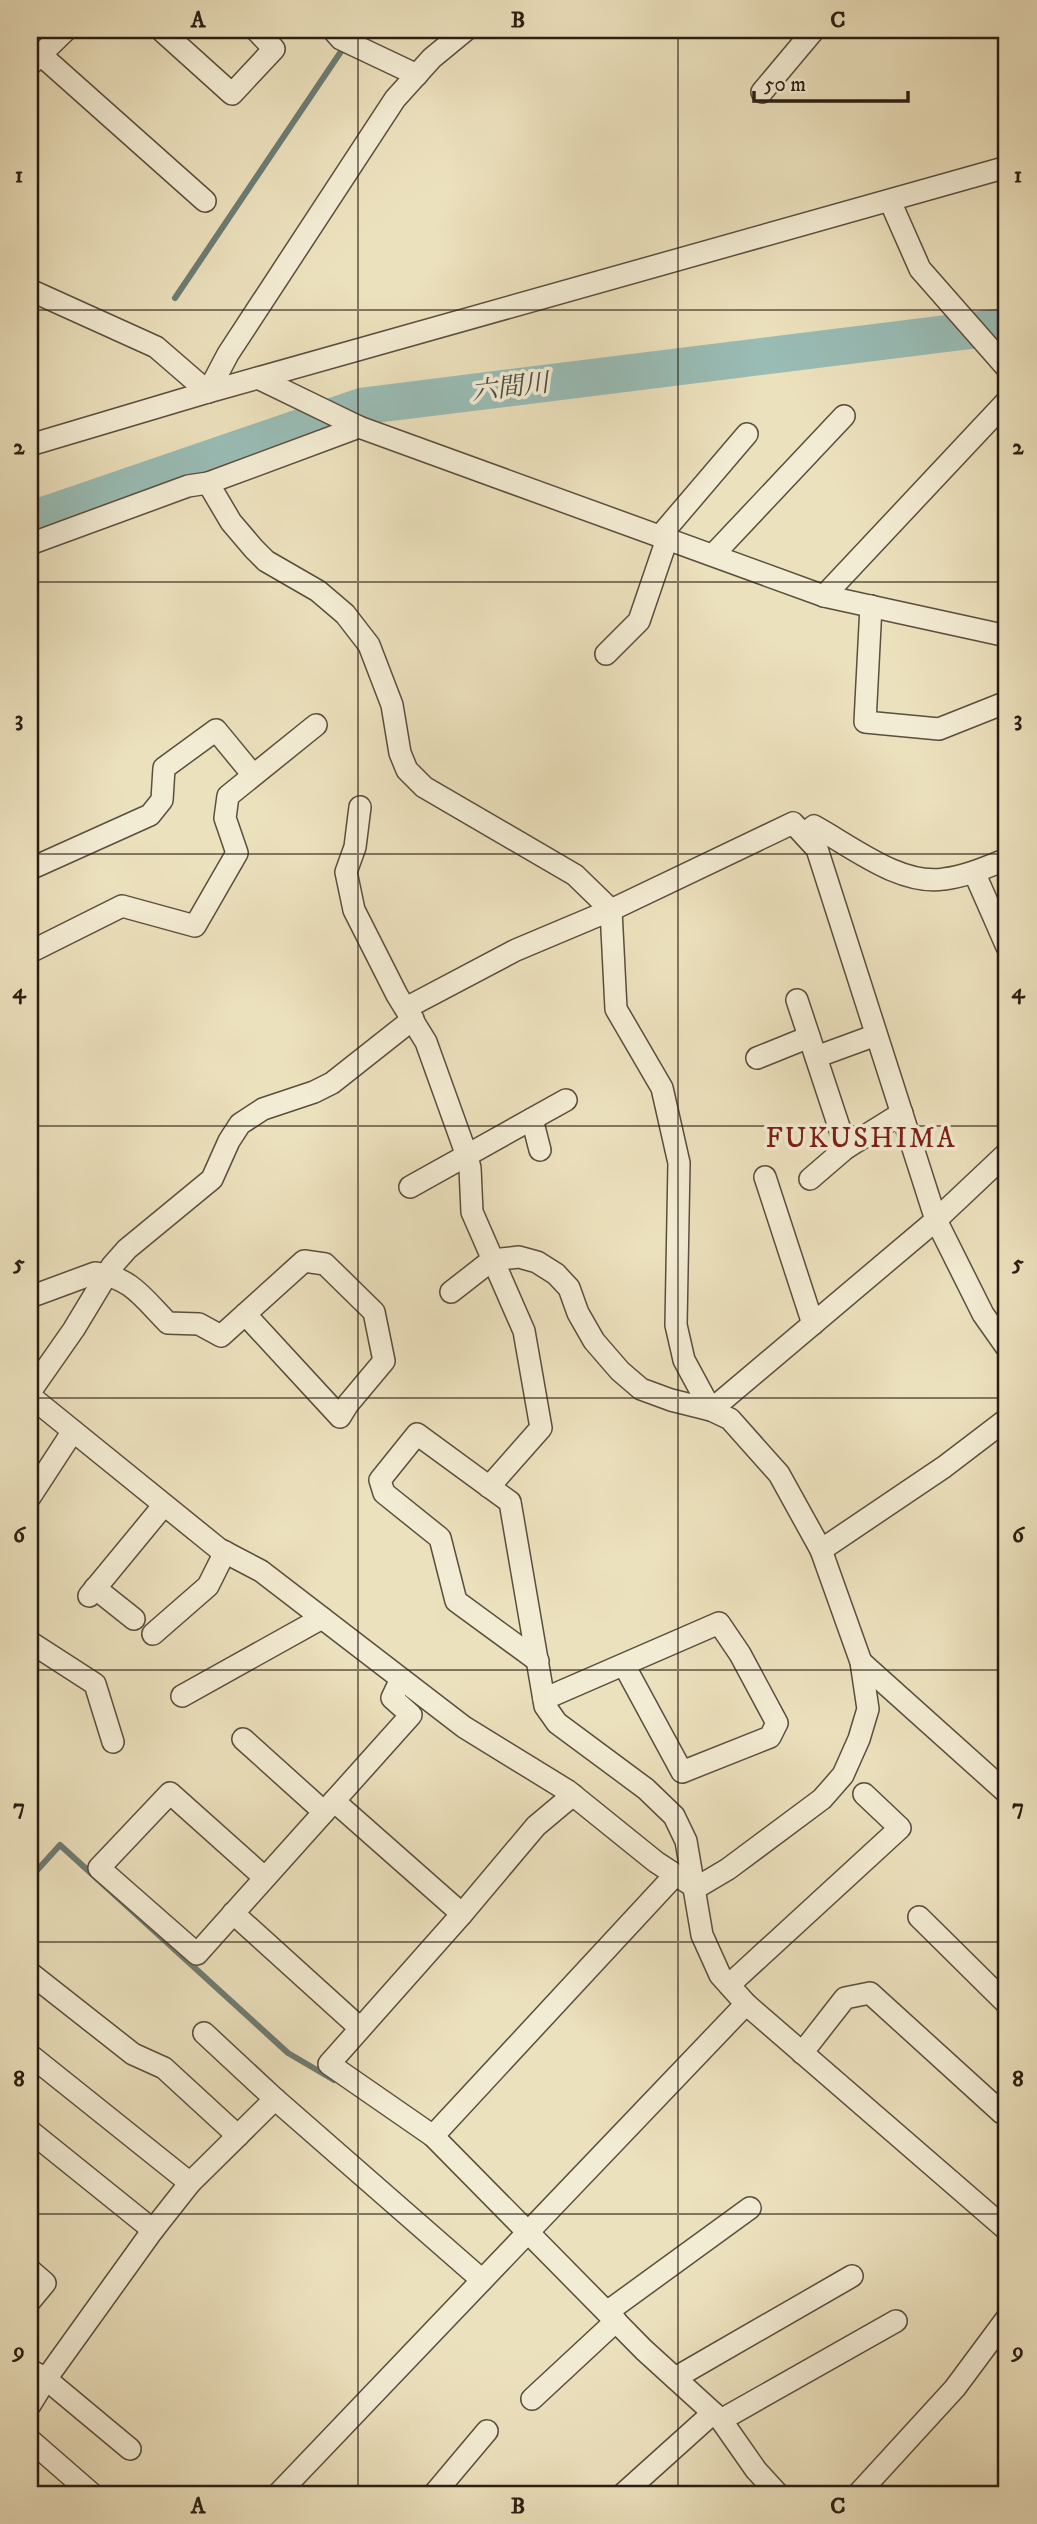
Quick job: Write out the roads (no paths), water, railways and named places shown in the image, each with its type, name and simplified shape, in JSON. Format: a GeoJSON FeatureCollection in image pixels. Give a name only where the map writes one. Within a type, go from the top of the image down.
{"type":"FeatureCollection","features":[{"type":"Feature","properties":{"kind":"street"},"geometry":{"type":"LineString","coordinates":[[161,30],[232,94],[274,49],[256,30]]}},
{"type":"Feature","properties":{"kind":"street"},"geometry":{"type":"LineString","coordinates":[[333,30],[341,39],[416,75]]}},
{"type":"Feature","properties":{"kind":"street"},"geometry":{"type":"LineString","coordinates":[[208,392],[228,354],[387,110],[432,58],[466,30]]}},
{"type":"Feature","properties":{"kind":"street"},"geometry":{"type":"LineString","coordinates":[[762,92],[814,30]]}},
{"type":"Feature","properties":{"kind":"street"},"geometry":{"type":"LineString","coordinates":[[63,31],[35,60],[205,201]]}},
{"type":"Feature","properties":{"kind":"street"},"geometry":{"type":"LineString","coordinates":[[30,445],[208,392],[1007,167]]}},
{"type":"Feature","properties":{"kind":"street"},"geometry":{"type":"LineString","coordinates":[[890,201],[920,269],[1007,368]]}},
{"type":"Feature","properties":{"kind":"street"},"geometry":{"type":"LineString","coordinates":[[30,290],[156,347],[208,392]]}},
{"type":"Feature","properties":{"kind":"street"},"geometry":{"type":"LineString","coordinates":[[258,378],[355,425],[824,596],[1007,636]]}},
{"type":"Feature","properties":{"kind":"street"},"geometry":{"type":"LineString","coordinates":[[824,596],[1007,401]]}},
{"type":"Feature","properties":{"kind":"street"},"geometry":{"type":"LineString","coordinates":[[713,555],[844,416]]}},
{"type":"Feature","properties":{"kind":"street"},"geometry":{"type":"LineString","coordinates":[[30,544],[188,486],[208,483],[355,425]]}},
{"type":"Feature","properties":{"kind":"street"},"geometry":{"type":"LineString","coordinates":[[606,654],[639,621],[663,538],[747,434]]}},
{"type":"Feature","properties":{"kind":"street"},"geometry":{"type":"LineString","coordinates":[[208,483],[231,522],[254,549],[266,561],[318,590],[345,614],[369,645],[392,705],[407,770],[424,787],[575,875],[611,910],[616,1009],[662,1088],[679,1163],[676,1325],[684,1360],[711,1410]]}},
{"type":"Feature","properties":{"kind":"street"},"geometry":{"type":"LineString","coordinates":[[870,606],[864,722],[940,729],[1007,702]]}},
{"type":"Feature","properties":{"kind":"street"},"geometry":{"type":"LineString","coordinates":[[30,952],[122,906],[195,926],[237,853],[225,818],[228,796],[316,725]]}},
{"type":"Feature","properties":{"kind":"street"},"geometry":{"type":"LineString","coordinates":[[30,869],[150,815],[162,800],[164,768],[216,730],[253,775]]}},
{"type":"Feature","properties":{"kind":"street"},"geometry":{"type":"LineString","coordinates":[[360,807],[355,847],[346,873],[354,910],[426,1042],[467,1156],[472,1212],[524,1331],[541,1428],[489,1487]]}},
{"type":"Feature","properties":{"kind":"street"},"geometry":{"type":"LineString","coordinates":[[696,1888],[656,1863],[573,1795],[464,1727],[261,1571],[225,1552],[30,1394],[107,1274],[127,1249],[212,1179],[240,1124],[263,1109],[332,1083],[409,1013],[516,950],[611,910],[793,823],[817,849],[936,1220],[983,1314],[1007,1348]]}},
{"type":"Feature","properties":{"kind":"street"},"geometry":{"type":"LineString","coordinates":[[804,834],[814,826],[864,856],[918,878],[942,880],[974,872],[1007,859]]}},
{"type":"Feature","properties":{"kind":"street"},"geometry":{"type":"LineString","coordinates":[[974,872],[1007,947]]}},
{"type":"Feature","properties":{"kind":"street"},"geometry":{"type":"LineString","coordinates":[[797,1000],[846,1148]]}},
{"type":"Feature","properties":{"kind":"street"},"geometry":{"type":"LineString","coordinates":[[757,1058],[876,1035]]}},
{"type":"Feature","properties":{"kind":"street"},"geometry":{"type":"LineString","coordinates":[[410,1187],[566,1100]]}},
{"type":"Feature","properties":{"kind":"street"},"geometry":{"type":"LineString","coordinates":[[810,1179],[846,1148],[902,1113]]}},
{"type":"Feature","properties":{"kind":"street"},"geometry":{"type":"LineString","coordinates":[[533,1119],[540,1150]]}},
{"type":"Feature","properties":{"kind":"street"},"geometry":{"type":"LineString","coordinates":[[711,1410],[936,1220],[1007,1153]]}},
{"type":"Feature","properties":{"kind":"street"},"geometry":{"type":"LineString","coordinates":[[765,1177],[813,1324]]}},
{"type":"Feature","properties":{"kind":"street"},"geometry":{"type":"LineString","coordinates":[[451,1292],[492,1260],[519,1257],[537,1262],[556,1274],[569,1289],[578,1313],[594,1340],[620,1371],[641,1389],[711,1410],[730,1419],[779,1474],[821,1550],[861,1662],[868,1709],[859,1738],[843,1775],[822,1799],[728,1868],[696,1888]]}},
{"type":"Feature","properties":{"kind":"street"},"geometry":{"type":"LineString","coordinates":[[30,1297],[95,1273],[107,1274],[128,1282],[167,1323],[199,1324],[221,1336],[245,1314],[304,1261],[325,1264],[374,1312],[384,1361],[348,1404],[340,1418],[245,1314]]}},
{"type":"Feature","properties":{"kind":"street"},"geometry":{"type":"LineString","coordinates":[[821,1550],[944,1467],[1007,1419]]}},
{"type":"Feature","properties":{"kind":"street"},"geometry":{"type":"LineString","coordinates":[[30,1497],[73,1431]]}},
{"type":"Feature","properties":{"kind":"street"},"geometry":{"type":"LineString","coordinates":[[538,1661],[456,1601],[440,1538],[384,1493],[380,1480],[417,1434],[510,1502],[538,1661],[545,1706],[557,1723],[646,1789],[674,1816],[686,1841],[702,1935],[720,1975],[746,2004],[1006,2227]]}},
{"type":"Feature","properties":{"kind":"street"},"geometry":{"type":"LineString","coordinates":[[134,1619],[92,1592],[164,1505]]}},
{"type":"Feature","properties":{"kind":"street"},"geometry":{"type":"LineString","coordinates":[[153,1634],[208,1586],[225,1552]]}},
{"type":"Feature","properties":{"kind":"street"},"geometry":{"type":"LineString","coordinates":[[182,1696],[322,1618]]}},
{"type":"Feature","properties":{"kind":"street"},"geometry":{"type":"LineString","coordinates":[[544,1699],[719,1623],[740,1654],[777,1723],[770,1737],[682,1772],[624,1665]]}},
{"type":"Feature","properties":{"kind":"street"},"geometry":{"type":"LineString","coordinates":[[30,1642],[95,1684],[113,1742]]}},
{"type":"Feature","properties":{"kind":"street"},"geometry":{"type":"LineString","coordinates":[[861,1662],[1007,1793]]}},
{"type":"Feature","properties":{"kind":"street"},"geometry":{"type":"LineString","coordinates":[[265,1878],[170,1793],[99,1868],[197,1954],[411,1715],[392,1698],[401,1679]]}},
{"type":"Feature","properties":{"kind":"street"},"geometry":{"type":"LineString","coordinates":[[243,1740],[462,1914]]}},
{"type":"Feature","properties":{"kind":"street"},"geometry":{"type":"LineString","coordinates":[[729,1985],[900,1828],[864,1794]]}},
{"type":"Feature","properties":{"kind":"street"},"geometry":{"type":"LineString","coordinates":[[573,1795],[536,1826],[329,2064],[433,2136],[528,2233],[717,2417],[756,2470],[778,2494]]}},
{"type":"Feature","properties":{"kind":"street"},"geometry":{"type":"LineString","coordinates":[[433,2136],[675,1875]]}},
{"type":"Feature","properties":{"kind":"street"},"geometry":{"type":"LineString","coordinates":[[233,1913],[360,2028]]}},
{"type":"Feature","properties":{"kind":"street"},"geometry":{"type":"LineString","coordinates":[[919,1917],[1007,2004]]}},
{"type":"Feature","properties":{"kind":"street"},"geometry":{"type":"LineString","coordinates":[[30,1973],[133,2054],[164,2068],[238,2136]]}},
{"type":"Feature","properties":{"kind":"street"},"geometry":{"type":"LineString","coordinates":[[802,2053],[845,1998],[870,1993],[1002,2113]]}},
{"type":"Feature","properties":{"kind":"street"},"geometry":{"type":"LineString","coordinates":[[278,2494],[746,2004]]}},
{"type":"Feature","properties":{"kind":"street"},"geometry":{"type":"LineString","coordinates":[[204,2033],[275,2099],[482,2280]]}},
{"type":"Feature","properties":{"kind":"street"},"geometry":{"type":"LineString","coordinates":[[30,2055],[190,2183]]}},
{"type":"Feature","properties":{"kind":"street"},"geometry":{"type":"LineString","coordinates":[[30,2405],[38,2374],[190,2183],[275,2099]]}},
{"type":"Feature","properties":{"kind":"street"},"geometry":{"type":"LineString","coordinates":[[30,2131],[153,2230]]}},
{"type":"Feature","properties":{"kind":"street"},"geometry":{"type":"LineString","coordinates":[[532,2399],[612,2316],[750,2208]]}},
{"type":"Feature","properties":{"kind":"street"},"geometry":{"type":"LineString","coordinates":[[30,2270],[45,2283],[30,2301]]}},
{"type":"Feature","properties":{"kind":"street"},"geometry":{"type":"LineString","coordinates":[[675,2378],[852,2276]]}},
{"type":"Feature","properties":{"kind":"street"},"geometry":{"type":"LineString","coordinates":[[858,2494],[955,2388],[1007,2318]]}},
{"type":"Feature","properties":{"kind":"street"},"geometry":{"type":"LineString","coordinates":[[623,2494],[717,2417],[896,2321]]}},
{"type":"Feature","properties":{"kind":"street"},"geometry":{"type":"LineString","coordinates":[[38,2374],[130,2449]]}},
{"type":"Feature","properties":{"kind":"street"},"geometry":{"type":"LineString","coordinates":[[434,2494],[487,2431]]}},
{"type":"Feature","properties":{"kind":"street"},"geometry":{"type":"LineString","coordinates":[[30,2440],[92,2494]]}},
{"type":"Feature","properties":{"kind":"waterway"},"geometry":{"type":"LineString","coordinates":[[175,298],[342,50],[360,30]]}},
{"type":"Feature","properties":{"kind":"waterway","name":"六間川"},"geometry":{"type":"LineString","coordinates":[[30,520],[363,406],[1007,326]]}},
{"type":"Feature","properties":{"kind":"waterway"},"geometry":{"type":"LineString","coordinates":[[30,1878],[60,1845],[288,2053],[334,2080]]}},
{"type":"Feature","properties":{"kind":"district","name":"FUKUSHIMA"},"geometry":{"type":"Point","coordinates":[861,1138]}}]}
